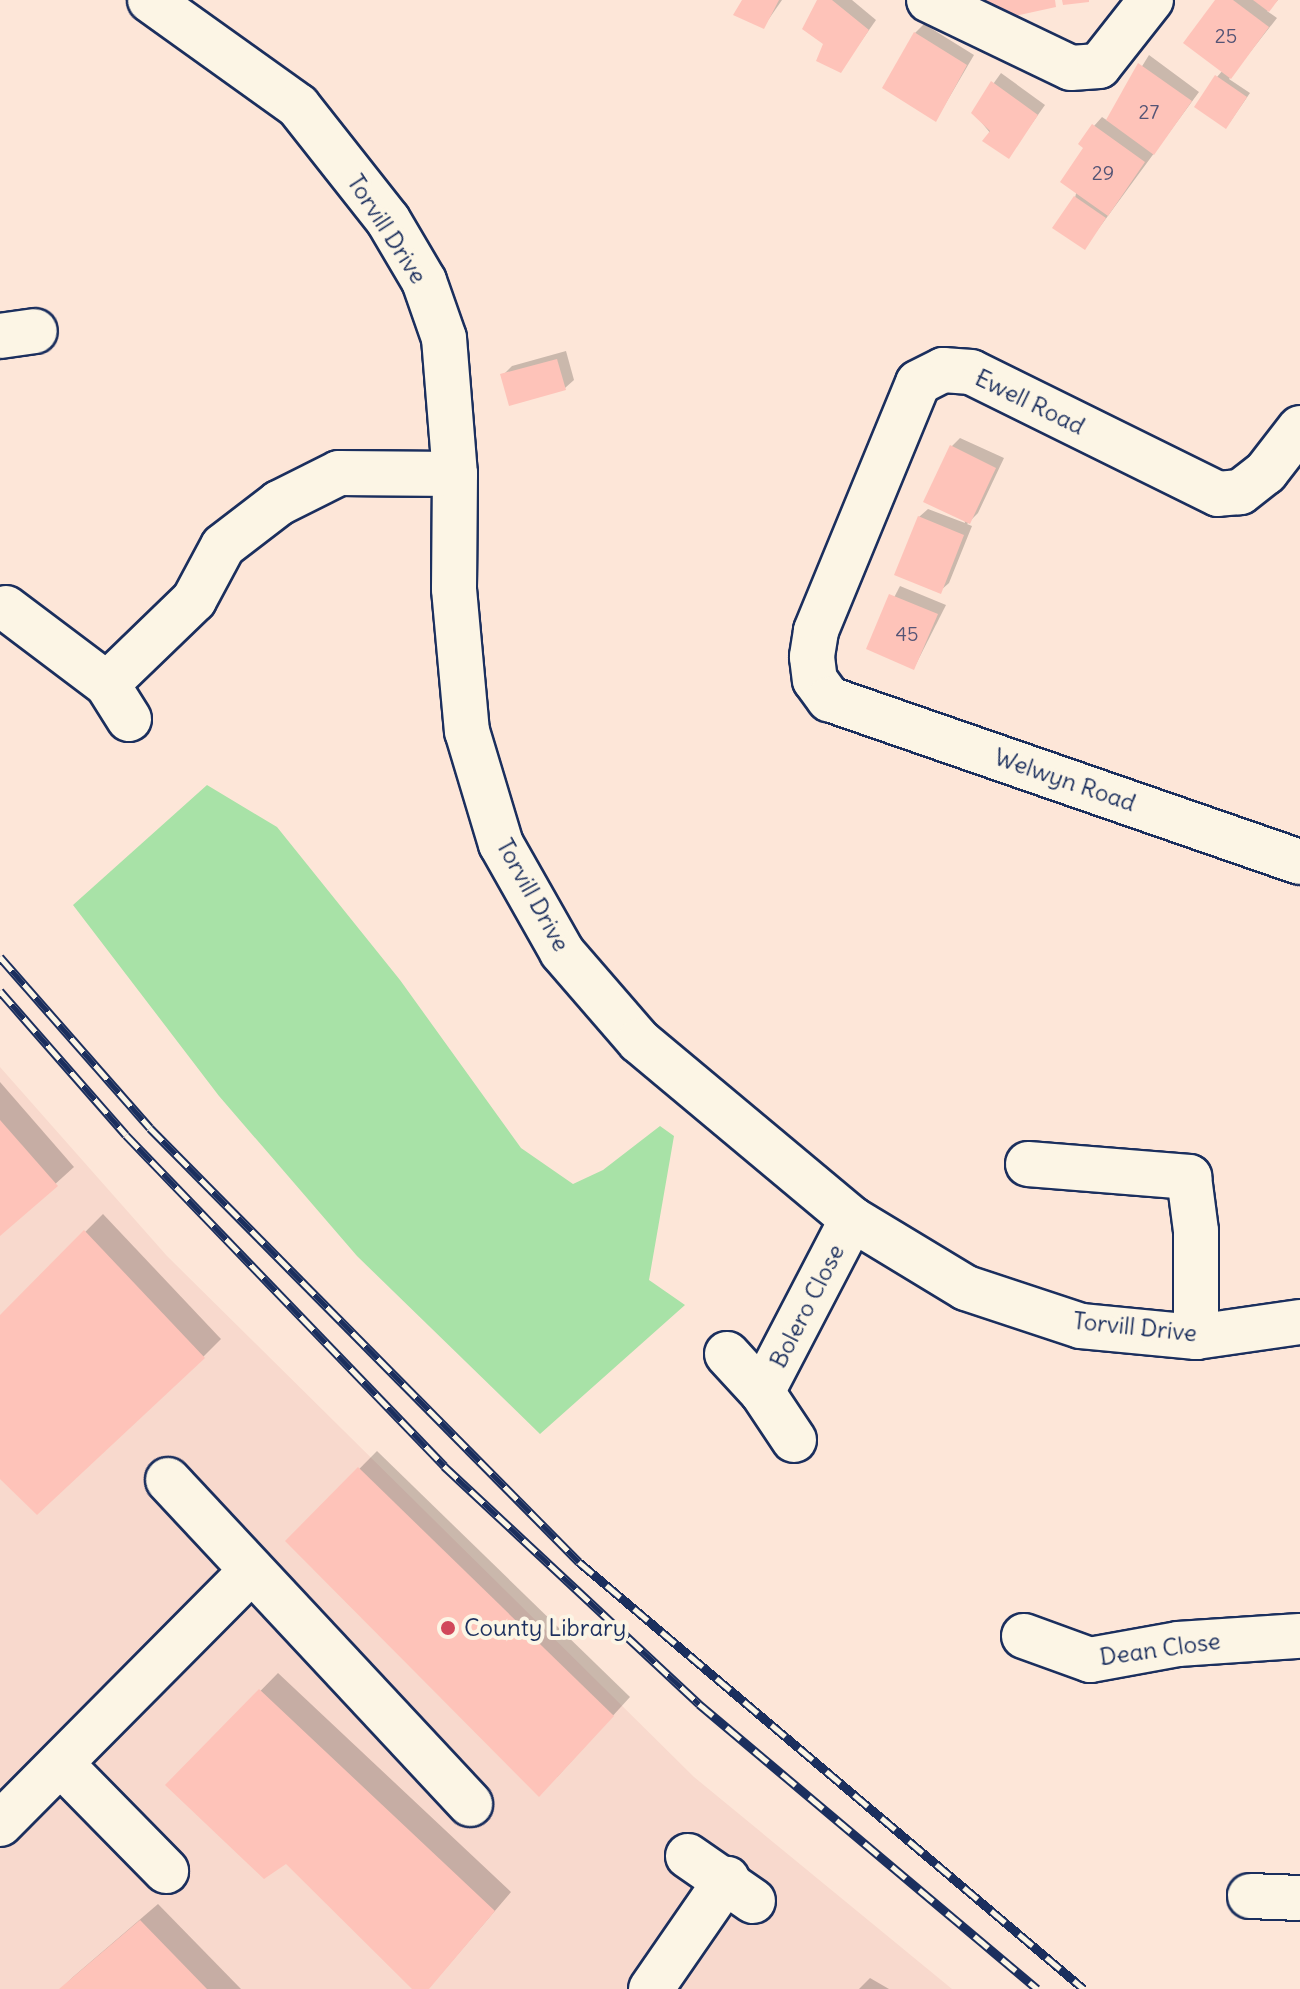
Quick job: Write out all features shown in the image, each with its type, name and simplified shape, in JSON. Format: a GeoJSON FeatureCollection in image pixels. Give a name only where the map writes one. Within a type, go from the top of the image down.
{"type":"FeatureCollection","features":[{"type":"Feature","properties":{"kind":"street","name":"Torvill Drive"},"geometry":{"type":"LineString","coordinates":[[150,0],[298,106],[388,220],[424,281],[444,338],[455,474],[454,589],[467,731],[501,844],[562,952],[639,1041],[852,1219],[966,1288],[1081,1326],[1196,1337],[1300,1322]]}},
{"type":"Feature","properties":{"kind":"street"},"geometry":{"type":"LineString","coordinates":[[929,0],[1071,68],[1099,66],[1151,0]]}},
{"type":"Feature","properties":{"kind":"street","name":"Ewell Road"},"geometry":{"type":"LineString","coordinates":[[829,699],[815,680],[816,631],[918,383],[943,370],[971,372],[1218,494],[1240,492],[1266,472],[1300,428]]}},
{"type":"Feature","properties":{"kind":"street"},"geometry":{"type":"LineString","coordinates":[[6,608],[72,658],[118,701],[194,600],[223,546],[279,503],[339,473],[455,474]]}},
{"type":"Feature","properties":{"kind":"street","name":"Welwyn Road"},"geometry":{"type":"LineString","coordinates":[[829,699],[1300,862]]}},
{"type":"Feature","properties":{"kind":"street"},"geometry":{"type":"LineString","coordinates":[[1028,1164],[1189,1177],[1196,1231],[1196,1337]]}},
{"type":"Feature","properties":{"kind":"street","name":"Bolero Close"},"geometry":{"type":"LineString","coordinates":[[762,1392],[852,1219]]}},
{"type":"Feature","properties":{"kind":"street","name":"Bolero Close"},"geometry":{"type":"LineString","coordinates":[[727,1354],[762,1392],[794,1440]]}},
{"type":"Feature","properties":{"kind":"street"},"geometry":{"type":"LineString","coordinates":[[168,1480],[250,1572],[470,1804]]}},
{"type":"Feature","properties":{"kind":"street"},"geometry":{"type":"LineString","coordinates":[[0,1824],[250,1572]]}},
{"type":"Feature","properties":{"kind":"street","name":"Dean Close"},"geometry":{"type":"LineString","coordinates":[[1024,1636],[1090,1660],[1178,1644],[1300,1636]]}},
{"type":"Feature","properties":{"kind":"street"},"geometry":{"type":"LineString","coordinates":[[61,1764],[166,1871]]}},
{"type":"Feature","properties":{"kind":"street"},"geometry":{"type":"LineString","coordinates":[[651,1989],[740,1890],[688,1856]]}},
{"type":"Feature","properties":{"kind":"street"},"geometry":{"type":"LineString","coordinates":[[1250,1896],[1300,1898]]}},
{"type":"Feature","properties":{"kind":"shaded area"},"geometry":{"type":"Polygon","coordinates":[[[0,1067],[167,1256],[694,1777],[952,1989],[0,1989],[0,1067]]]}},
{"type":"Feature","properties":{"kind":"green space"},"geometry":{"type":"Polygon","coordinates":[[[207,785],[277,827],[400,980],[521,1148],[573,1184],[603,1170],[660,1126],[674,1136],[649,1280],[685,1305],[540,1434],[357,1256],[219,1096],[73,905],[207,785]]]}},
{"type":"Feature","properties":{"kind":"building"},"geometry":{"type":"Polygon","coordinates":[[[742,0],[779,0],[764,29],[733,15],[742,0]]]}},
{"type":"Feature","properties":{"kind":"building"},"geometry":{"type":"Polygon","coordinates":[[[817,0],[832,0],[869,30],[841,73],[816,61],[823,44],[802,29],[817,0]]]}},
{"type":"Feature","properties":{"kind":"building"},"geometry":{"type":"Polygon","coordinates":[[[981,0],[1055,0],[1056,7],[1010,17],[981,0]]]}},
{"type":"Feature","properties":{"kind":"building"},"geometry":{"type":"Polygon","coordinates":[[[1062,0],[1089,0],[1089,2],[1063,5],[1062,0]]]}},
{"type":"Feature","properties":{"kind":"building"},"geometry":{"type":"Polygon","coordinates":[[[1215,0],[1233,0],[1269,27],[1231,79],[1183,43],[1215,0]]]}},
{"type":"Feature","properties":{"kind":"building"},"geometry":{"type":"Polygon","coordinates":[[[1253,0],[1278,0],[1269,12],[1253,0]]]}},
{"type":"Feature","properties":{"kind":"building"},"geometry":{"type":"Polygon","coordinates":[[[914,32],[967,65],[936,122],[882,88],[914,32]]]}},
{"type":"Feature","properties":{"kind":"building"},"geometry":{"type":"Polygon","coordinates":[[[1138,63],[1192,101],[1154,155],[1106,120],[1138,63]]]}},
{"type":"Feature","properties":{"kind":"building"},"geometry":{"type":"Polygon","coordinates":[[[1215,75],[1247,97],[1226,129],[1194,107],[1215,75]]]}},
{"type":"Feature","properties":{"kind":"building"},"geometry":{"type":"Polygon","coordinates":[[[991,81],[1038,115],[1009,159],[982,141],[990,131],[971,113],[991,81]]]}},
{"type":"Feature","properties":{"kind":"building"},"geometry":{"type":"Polygon","coordinates":[[[1092,124],[1145,162],[1108,216],[1060,182],[1083,148],[1078,144],[1092,124]]]}},
{"type":"Feature","properties":{"kind":"building"},"geometry":{"type":"Polygon","coordinates":[[[1074,196],[1106,218],[1085,250],[1052,228],[1074,196]]]}},
{"type":"Feature","properties":{"kind":"building"},"geometry":{"type":"Polygon","coordinates":[[[557,359],[566,390],[509,406],[500,374],[557,359]]]}},
{"type":"Feature","properties":{"kind":"building"},"geometry":{"type":"Polygon","coordinates":[[[950,445],[996,468],[970,524],[923,502],[950,445]]]}},
{"type":"Feature","properties":{"kind":"building"},"geometry":{"type":"Polygon","coordinates":[[[918,516],[964,535],[941,594],[894,575],[918,516]]]}},
{"type":"Feature","properties":{"kind":"building"},"geometry":{"type":"Polygon","coordinates":[[[889,594],[938,614],[914,670],[866,649],[889,594]]]}},
{"type":"Feature","properties":{"kind":"building"},"geometry":{"type":"Polygon","coordinates":[[[0,1120],[58,1186],[0,1236],[0,1120]]]}},
{"type":"Feature","properties":{"kind":"building"},"geometry":{"type":"Polygon","coordinates":[[[84,1230],[205,1358],[37,1515],[0,1479],[0,1315],[84,1230]]]}},
{"type":"Feature","properties":{"kind":"building","name":"County Library"},"geometry":{"type":"Polygon","coordinates":[[[358,1467],[614,1716],[539,1797],[285,1541],[358,1467]]]}},
{"type":"Feature","properties":{"kind":"building"},"geometry":{"type":"Polygon","coordinates":[[[259,1689],[495,1911],[429,1989],[412,1989],[286,1864],[264,1879],[165,1785],[259,1689]]]}},
{"type":"Feature","properties":{"kind":"building"},"geometry":{"type":"Polygon","coordinates":[[[140,1920],[207,1989],[59,1989],[140,1920]]]}},
{"type":"Feature","properties":{"kind":"railway"},"geometry":{"type":"LineString","coordinates":[[0,957],[150,1128],[579,1562],[1084,1989]]}},
{"type":"Feature","properties":{"kind":"railway"},"geometry":{"type":"LineString","coordinates":[[0,991],[126,1135],[444,1466],[699,1704],[1037,1989]]}},
{"type":"Feature","properties":{"kind":"place","name":"County Library"},"geometry":{"type":"Point","coordinates":[448,1628]}}]}
